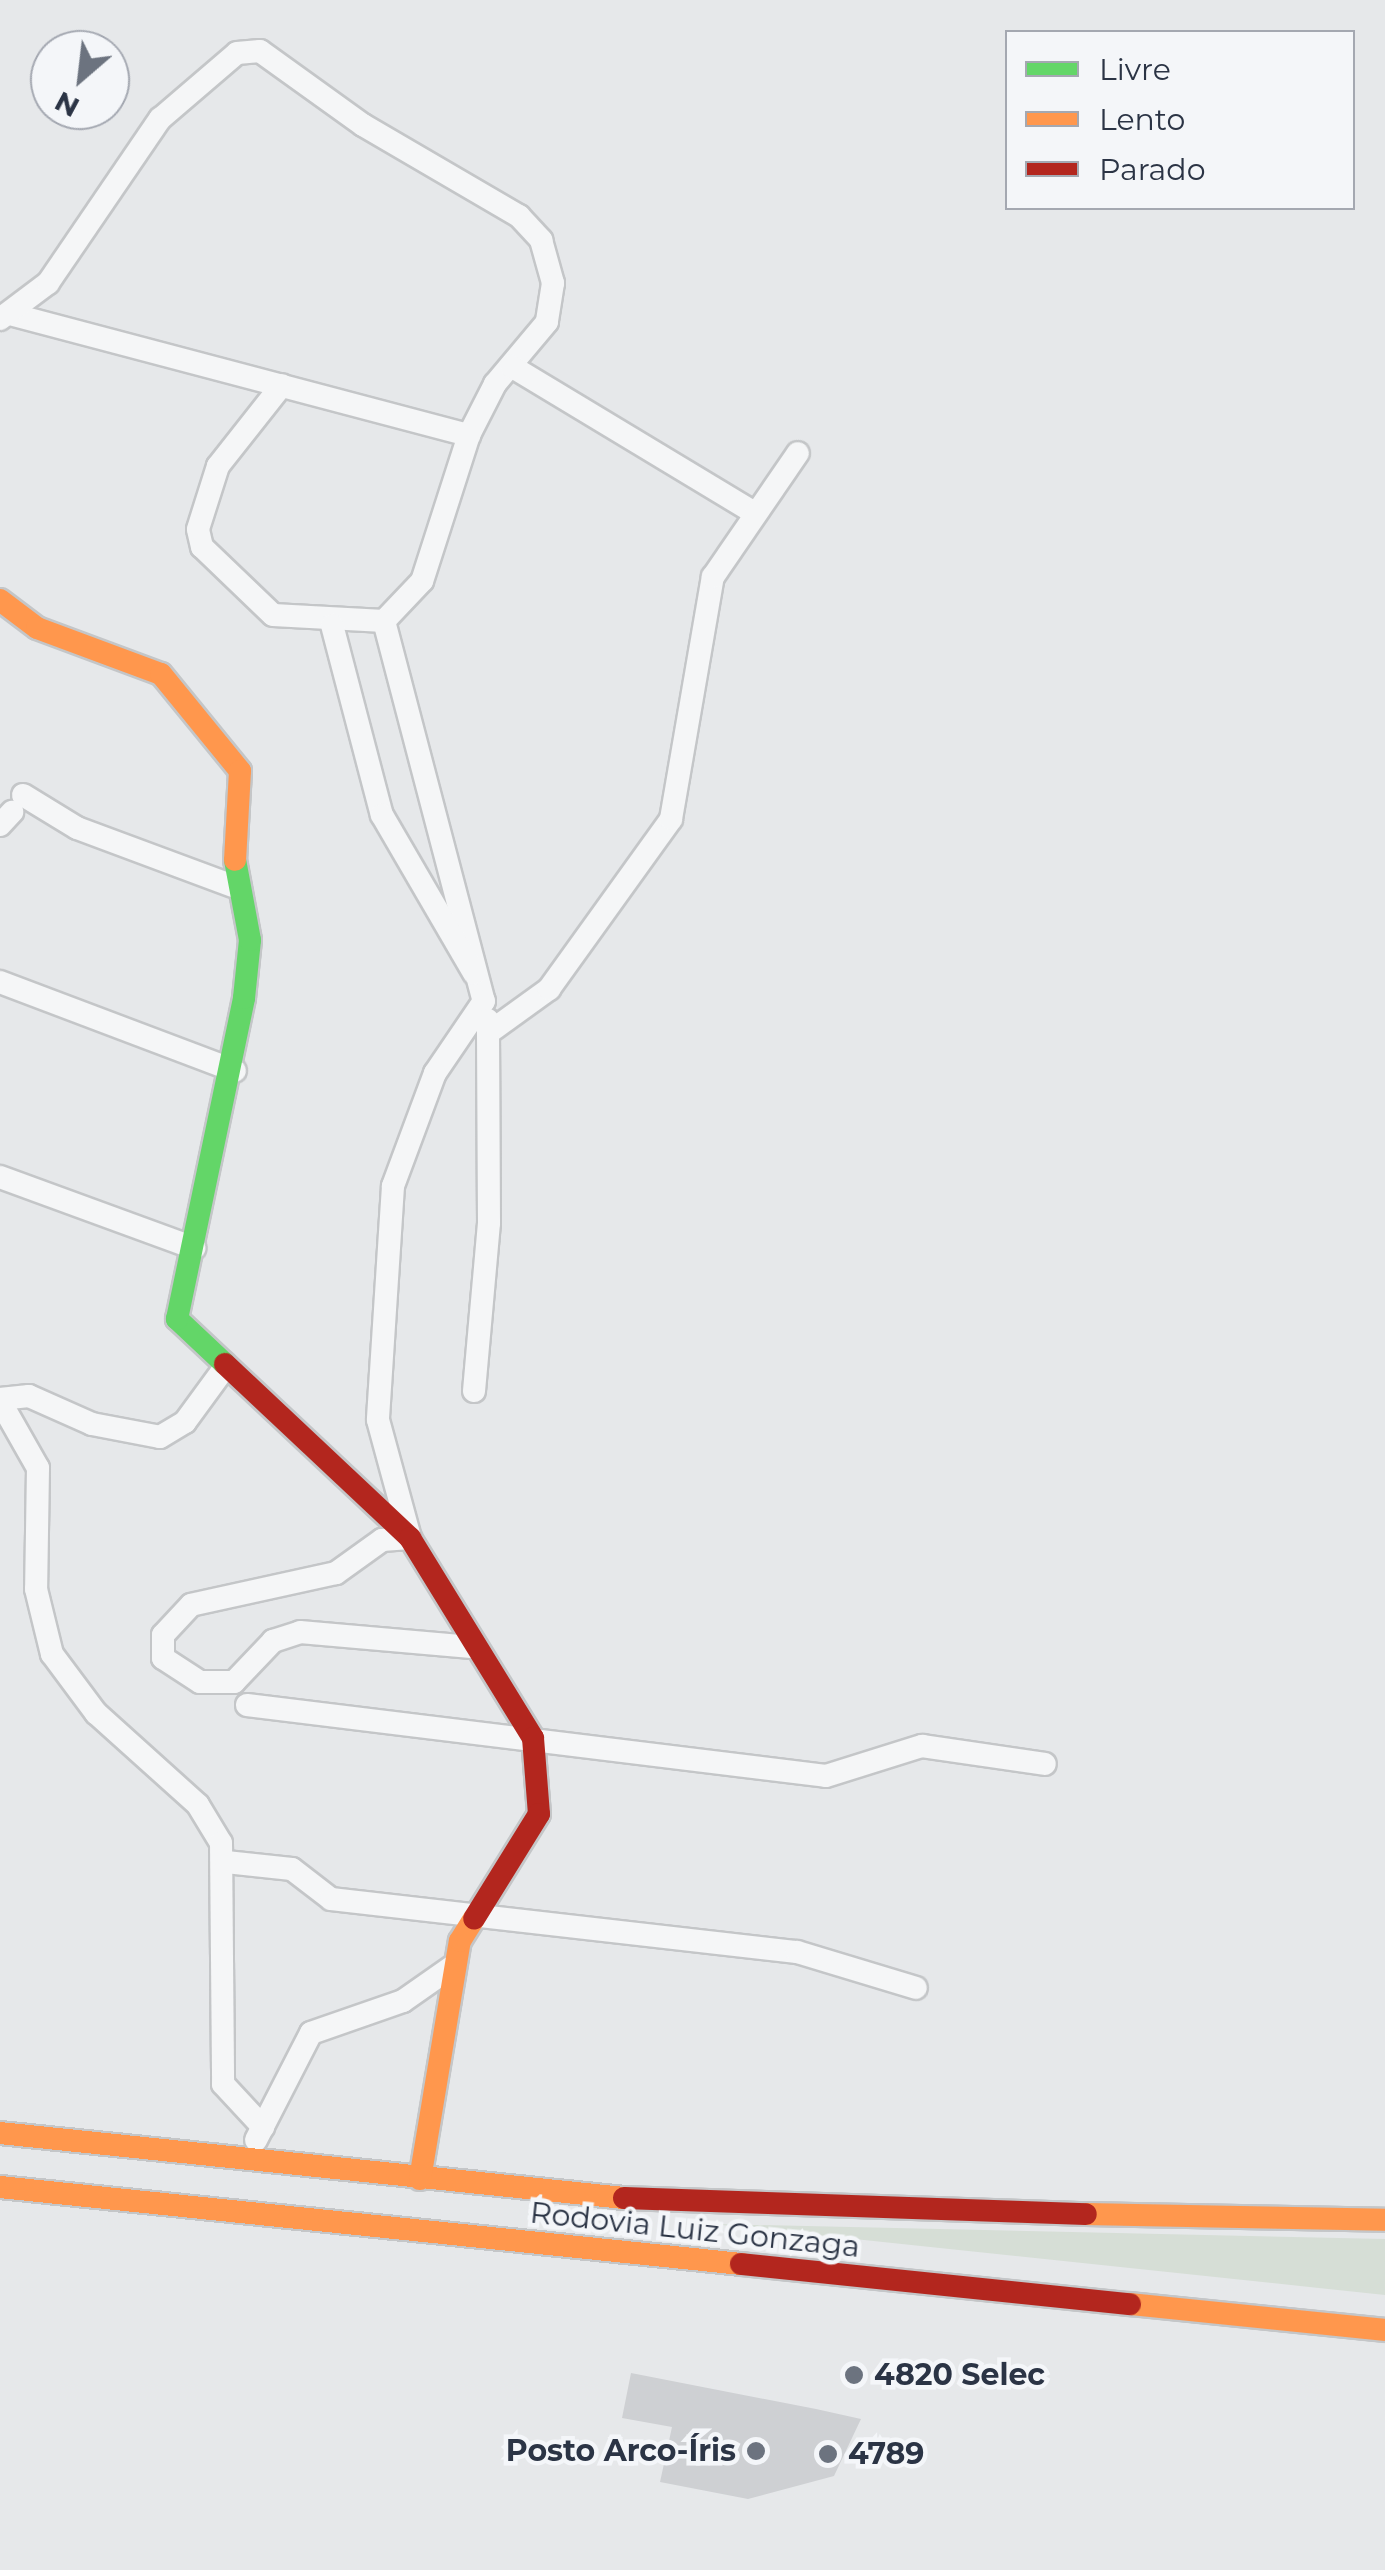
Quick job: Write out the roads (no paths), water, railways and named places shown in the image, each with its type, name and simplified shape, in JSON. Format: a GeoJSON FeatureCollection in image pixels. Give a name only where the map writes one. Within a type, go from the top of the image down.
{"type":"FeatureCollection","features":[{"type":"Feature","properties":{"kind":"main road"},"geometry":{"type":"LineString","coordinates":[[0,600],[38,628],[151,668],[189,698],[240,770],[233,886],[250,940],[235,1071],[177,1320],[410,1538],[471,1647],[533,1738],[539,1814],[472,1913],[453,1966],[420,2179]]}},
{"type":"Feature","properties":{"kind":"main road","name":"Rodovia Luiz Gonzaga"},"geometry":{"type":"LineString","coordinates":[[0,2133],[710,2208],[1385,2220]]}},
{"type":"Feature","properties":{"kind":"main road","name":"Rodovia Luiz Gonzaga"},"geometry":{"type":"LineString","coordinates":[[0,2187],[1385,2330]]}},
{"type":"Feature","properties":{"kind":"street"},"geometry":{"type":"LineString","coordinates":[[5,316],[48,283],[150,129],[251,49],[533,229],[550,263],[551,307],[469,435],[422,581],[384,621],[332,624],[253,603],[212,564],[198,529],[218,466],[282,385]]}},
{"type":"Feature","properties":{"kind":"street"},"geometry":{"type":"LineString","coordinates":[[5,316],[469,435]]}},
{"type":"Feature","properties":{"kind":"street"},"geometry":{"type":"LineString","coordinates":[[511,366],[752,512]]}},
{"type":"Feature","properties":{"kind":"street"},"geometry":{"type":"LineString","coordinates":[[490,1031],[550,989],[671,819],[705,605],[752,512],[798,452]]}},
{"type":"Feature","properties":{"kind":"street"},"geometry":{"type":"LineString","coordinates":[[384,621],[490,1031],[490,1207],[474,1391]]}},
{"type":"Feature","properties":{"kind":"street"},"geometry":{"type":"LineString","coordinates":[[332,624],[382,815],[483,992]]}},
{"type":"Feature","properties":{"kind":"street"},"geometry":{"type":"LineString","coordinates":[[12,811],[77,828],[233,886]]}},
{"type":"Feature","properties":{"kind":"street"},"geometry":{"type":"LineString","coordinates":[[0,982],[235,1071]]}},
{"type":"Feature","properties":{"kind":"street"},"geometry":{"type":"LineString","coordinates":[[471,1647],[300,1632],[273,1641],[234,1682],[200,1682],[162,1658],[163,1635],[191,1606],[336,1573],[382,1540],[410,1538],[378,1420],[392,1186],[436,1073],[483,992]]}},
{"type":"Feature","properties":{"kind":"street"},"geometry":{"type":"LineString","coordinates":[[0,1177],[194,1248]]}},
{"type":"Feature","properties":{"kind":"street"},"geometry":{"type":"LineString","coordinates":[[226,1366],[185,1422],[160,1436],[92,1424],[28,1396],[0,1400],[38,1468],[36,1589],[52,1654],[96,1713],[198,1805],[226,1862],[216,2039],[233,2105],[263,2127]]}},
{"type":"Feature","properties":{"kind":"street"},"geometry":{"type":"LineString","coordinates":[[246,1704],[826,1776],[922,1746],[1045,1764]]}},
{"type":"Feature","properties":{"kind":"street"},"geometry":{"type":"LineString","coordinates":[[226,1862],[292,1868],[330,1899],[797,1952],[916,1988]]}},
{"type":"Feature","properties":{"kind":"street"},"geometry":{"type":"LineString","coordinates":[[244,2161],[312,2034],[404,2001],[453,1966]]}},
{"type":"Feature","properties":{"kind":"place","name":"4820 Selec"},"geometry":{"type":"Point","coordinates":[854,2375]}},
{"type":"Feature","properties":{"kind":"place","name":"Posto Arco-Íris"},"geometry":{"type":"Point","coordinates":[756,2451]}},
{"type":"Feature","properties":{"kind":"place","name":"4789"},"geometry":{"type":"Point","coordinates":[828,2454]}}]}
